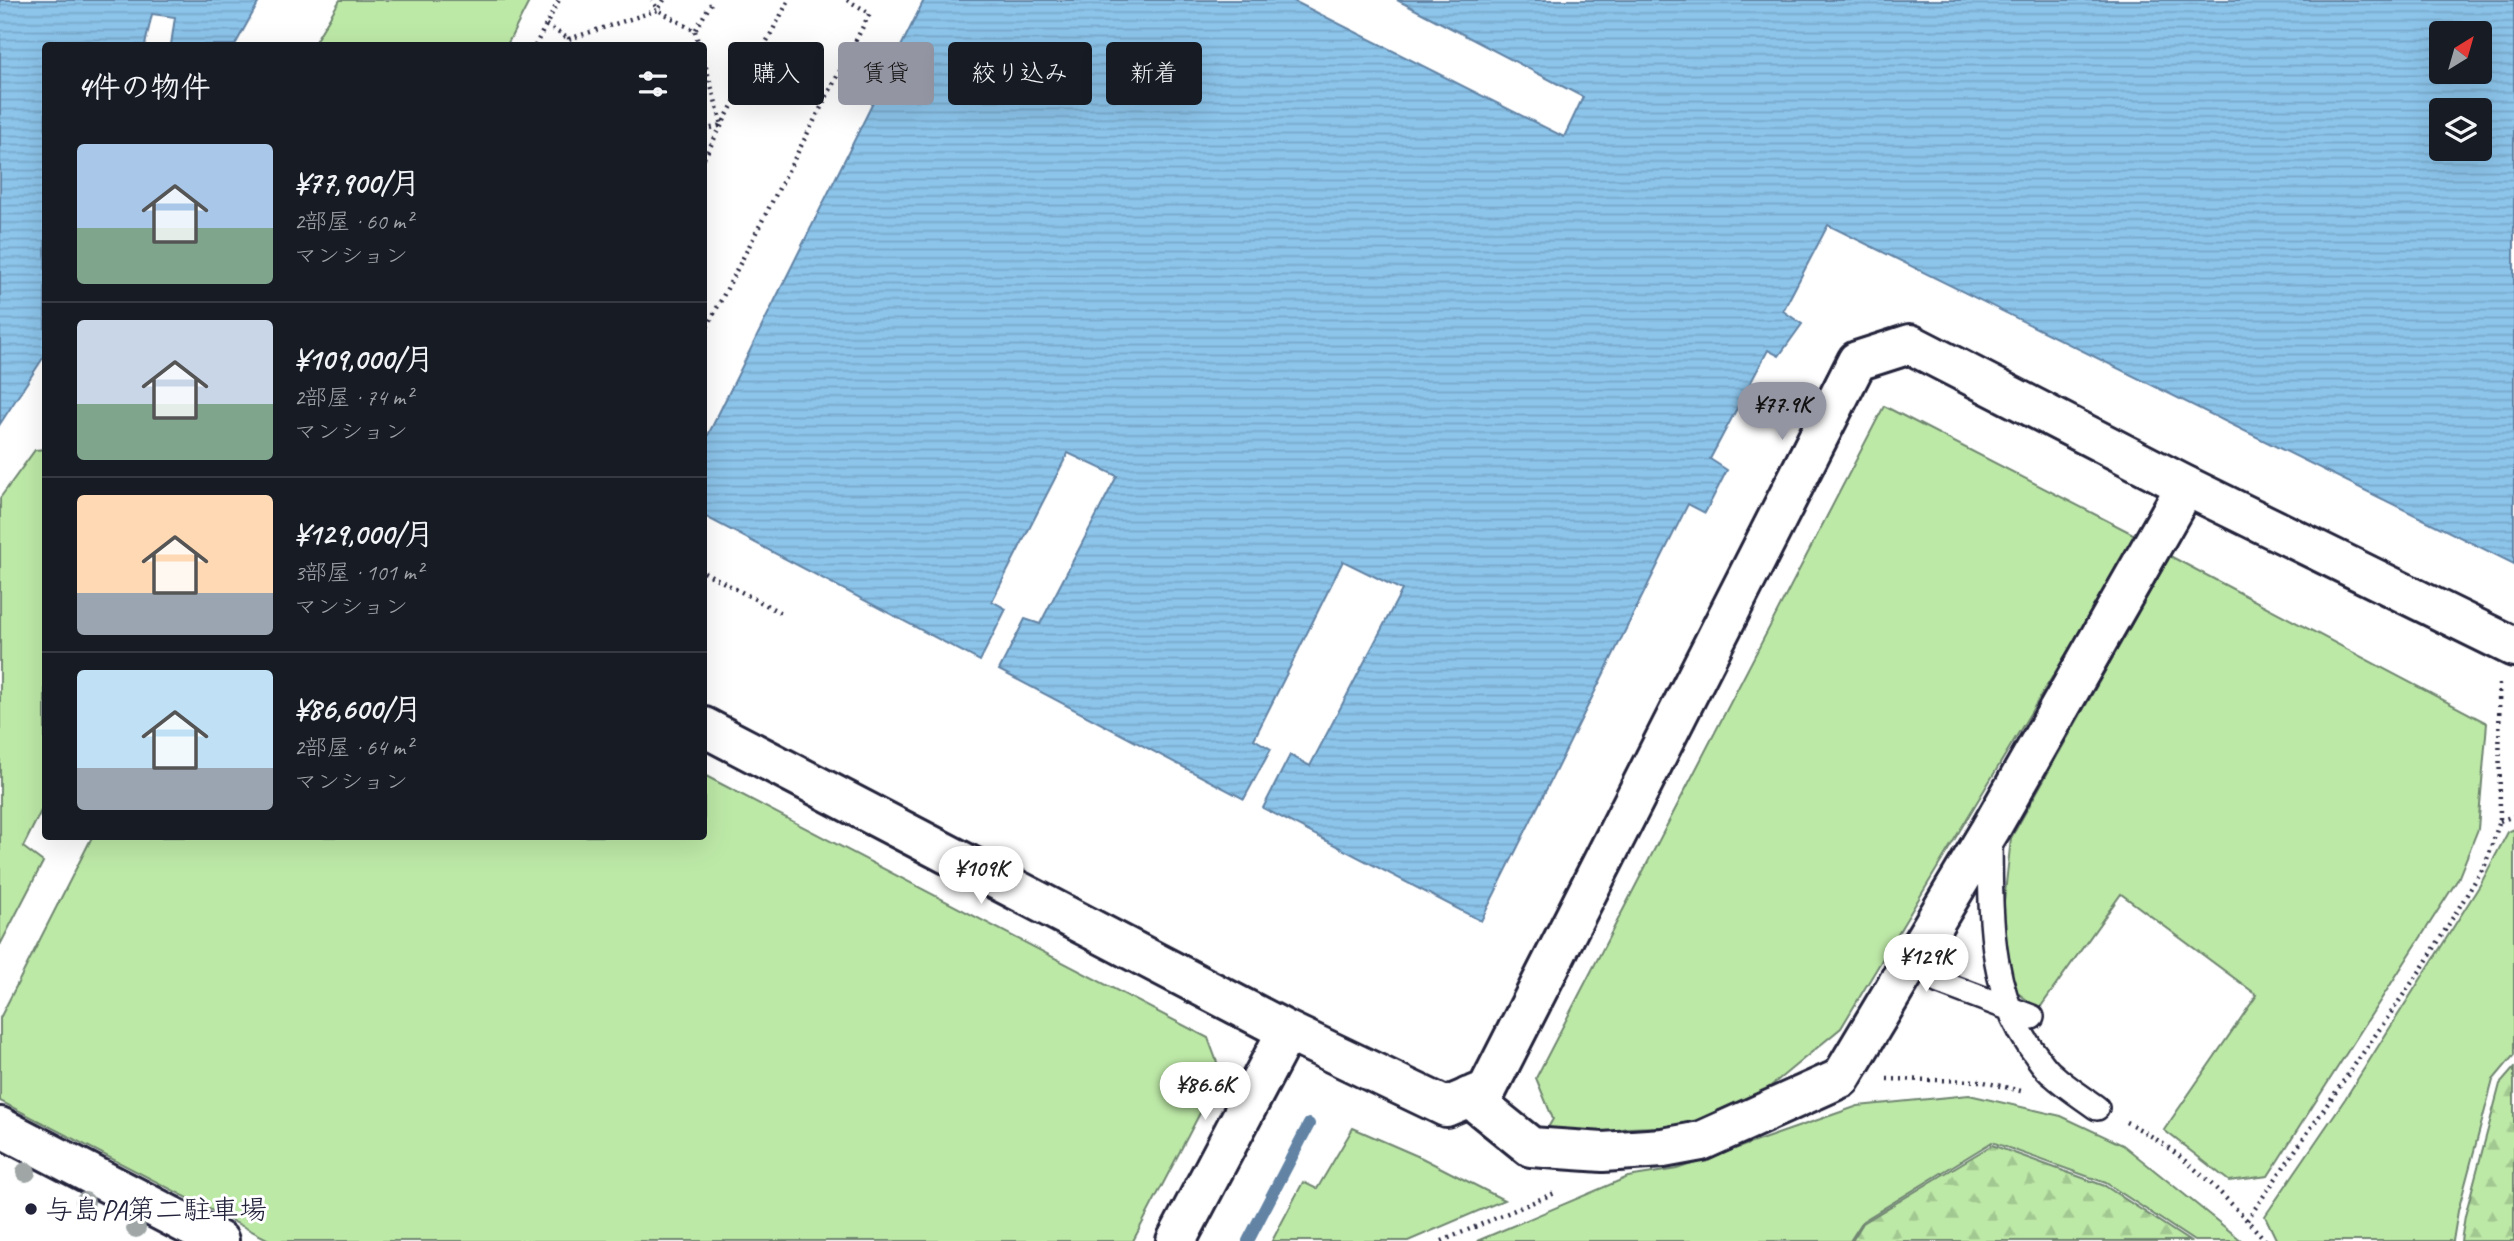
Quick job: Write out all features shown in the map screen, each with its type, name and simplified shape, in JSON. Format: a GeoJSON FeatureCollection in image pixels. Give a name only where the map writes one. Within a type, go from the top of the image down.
{"type":"FeatureCollection","features":[{"type":"Feature","properties":{"kind":"street"},"geometry":{"type":"LineString","coordinates":[[707,729],[1287,1031],[1447,1107],[1487,1090],[1857,361],[1910,344],[2186,486],[2507,644]]}},
{"type":"Feature","properties":{"kind":"street"},"geometry":{"type":"LineString","coordinates":[[1469,1097],[1531,1147],[1603,1152],[1663,1148],[1701,1141],[1841,1078],[1990,830],[2186,486]]}},
{"type":"Feature","properties":{"kind":"street"},"geometry":{"type":"LineString","coordinates":[[1176,1241],[1287,1031]]}},
{"type":"Feature","properties":{"kind":"street"},"geometry":{"type":"LineString","coordinates":[[0,1127],[219,1241]]}},
{"type":"Feature","properties":{"kind":"lane"},"geometry":{"type":"LineString","coordinates":[[1990,830],[1991,911],[1995,955],[2005,999],[2025,1041],[2051,1074],[2096,1108]]}},
{"type":"Feature","properties":{"kind":"lane"},"geometry":{"type":"LineString","coordinates":[[1939,982],[2032,1017]]}},
{"type":"Feature","properties":{"kind":"path"},"geometry":{"type":"LineString","coordinates":[[537,42],[559,0]]}},
{"type":"Feature","properties":{"kind":"path"},"geometry":{"type":"LineString","coordinates":[[652,0],[658,10],[695,31]]}},
{"type":"Feature","properties":{"kind":"path"},"geometry":{"type":"LineString","coordinates":[[545,26],[569,42],[658,10],[664,0]]}},
{"type":"Feature","properties":{"kind":"path"},"geometry":{"type":"LineString","coordinates":[[698,42],[695,31],[713,0]]}},
{"type":"Feature","properties":{"kind":"path"},"geometry":{"type":"LineString","coordinates":[[707,152],[789,0]]}},
{"type":"Feature","properties":{"kind":"path"},"geometry":{"type":"LineString","coordinates":[[707,327],[870,13],[847,0]]}},
{"type":"Feature","properties":{"kind":"path"},"geometry":{"type":"LineString","coordinates":[[707,71],[722,125]]}},
{"type":"Feature","properties":{"kind":"path"},"geometry":{"type":"LineString","coordinates":[[707,129],[722,125]]}},
{"type":"Feature","properties":{"kind":"path"},"geometry":{"type":"LineString","coordinates":[[707,574],[783,614]]}},
{"type":"Feature","properties":{"kind":"path"},"geometry":{"type":"LineString","coordinates":[[2247,1220],[2422,968],[2485,865],[2500,821],[2507,644]]}},
{"type":"Feature","properties":{"kind":"path"},"geometry":{"type":"LineString","coordinates":[[2500,821],[2514,816]]}},
{"type":"Feature","properties":{"kind":"path"},"geometry":{"type":"LineString","coordinates":[[1442,1241],[1564,1189]]}},
{"type":"Feature","properties":{"kind":"green space"},"geometry":{"type":"Polygon","coordinates":[[[340,0],[530,0],[509,42],[315,42],[340,0]]]}},
{"type":"Feature","properties":{"kind":"green space"},"geometry":{"type":"Polygon","coordinates":[[[1884,406],[2137,536],[1841,1028],[1767,1089],[1693,1126],[1626,1128],[1582,1141],[1546,1131],[1553,1119],[1536,1078],[1884,406]]]}},
{"type":"Feature","properties":{"kind":"green space"},"geometry":{"type":"Polygon","coordinates":[[[42,449],[42,809],[23,847],[43,862],[0,945],[0,498],[35,450],[42,449]]]}},
{"type":"Feature","properties":{"kind":"green space"},"geometry":{"type":"Polygon","coordinates":[[[2170,556],[2487,723],[2478,829],[2458,879],[2268,1176],[2229,1181],[2164,1130],[2257,995],[2121,894],[2039,1009],[2015,991],[2002,921],[2011,838],[2170,556]]]}},
{"type":"Feature","properties":{"kind":"green space"},"geometry":{"type":"Polygon","coordinates":[[[707,777],[1208,1038],[1221,1073],[1133,1241],[271,1241],[0,1101],[0,1018],[90,840],[707,840],[707,777]]]}},
{"type":"Feature","properties":{"kind":"green space"},"geometry":{"type":"Polygon","coordinates":[[[2514,829],[2514,1055],[2493,1080],[2458,1211],[2453,1241],[2277,1241],[2265,1216],[2345,1099],[2480,885],[2508,832],[2514,829]]]}},
{"type":"Feature","properties":{"kind":"green space"},"geometry":{"type":"Polygon","coordinates":[[[2514,1068],[2514,1241],[2461,1241],[2465,1216],[2500,1084],[2514,1068]]]}},
{"type":"Feature","properties":{"kind":"green space"},"geometry":{"type":"Polygon","coordinates":[[[1969,1095],[2061,1116],[2123,1145],[2242,1241],[2194,1241],[2106,1183],[1992,1142],[1863,1221],[1850,1241],[1477,1241],[1628,1177],[1677,1169],[1858,1106],[1969,1095]]]}},
{"type":"Feature","properties":{"kind":"green space"},"geometry":{"type":"Polygon","coordinates":[[[1353,1128],[1422,1158],[1504,1200],[1408,1241],[1272,1241],[1303,1182],[1317,1189],[1353,1128]]]}},
{"type":"Feature","properties":{"kind":"green space"},"geometry":{"type":"Polygon","coordinates":[[[1992,1145],[2105,1186],[2189,1241],[1852,1241],[1863,1223],[1992,1145]]]}},
{"type":"Feature","properties":{"kind":"water"},"geometry":{"type":"Polygon","coordinates":[[[0,0],[260,0],[237,42],[171,42],[175,17],[152,14],[146,42],[42,42],[42,360],[0,424],[0,0]]]}},
{"type":"Feature","properties":{"kind":"water"},"geometry":{"type":"Polygon","coordinates":[[[924,0],[1292,0],[1564,137],[1583,97],[1397,0],[2514,0],[2514,564],[1828,225],[1783,311],[1802,324],[1779,356],[1768,350],[1710,459],[1727,470],[1705,513],[1688,504],[1481,921],[1263,808],[1290,755],[1310,766],[1402,590],[1343,561],[1254,739],[1271,749],[1244,799],[999,670],[1025,619],[1040,624],[1117,476],[1068,453],[992,601],[1006,609],[980,661],[707,518],[707,437],[872,105],[934,105],[934,42],[903,42],[924,0]]]}},
{"type":"Feature","properties":{"kind":"waterway"},"geometry":{"type":"LineString","coordinates":[[1248,1241],[1309,1124]]}},
{"type":"Feature","properties":{"kind":"place","name":"与島PA第二駐車場"},"geometry":{"type":"Point","coordinates":[31,1209]}}]}
